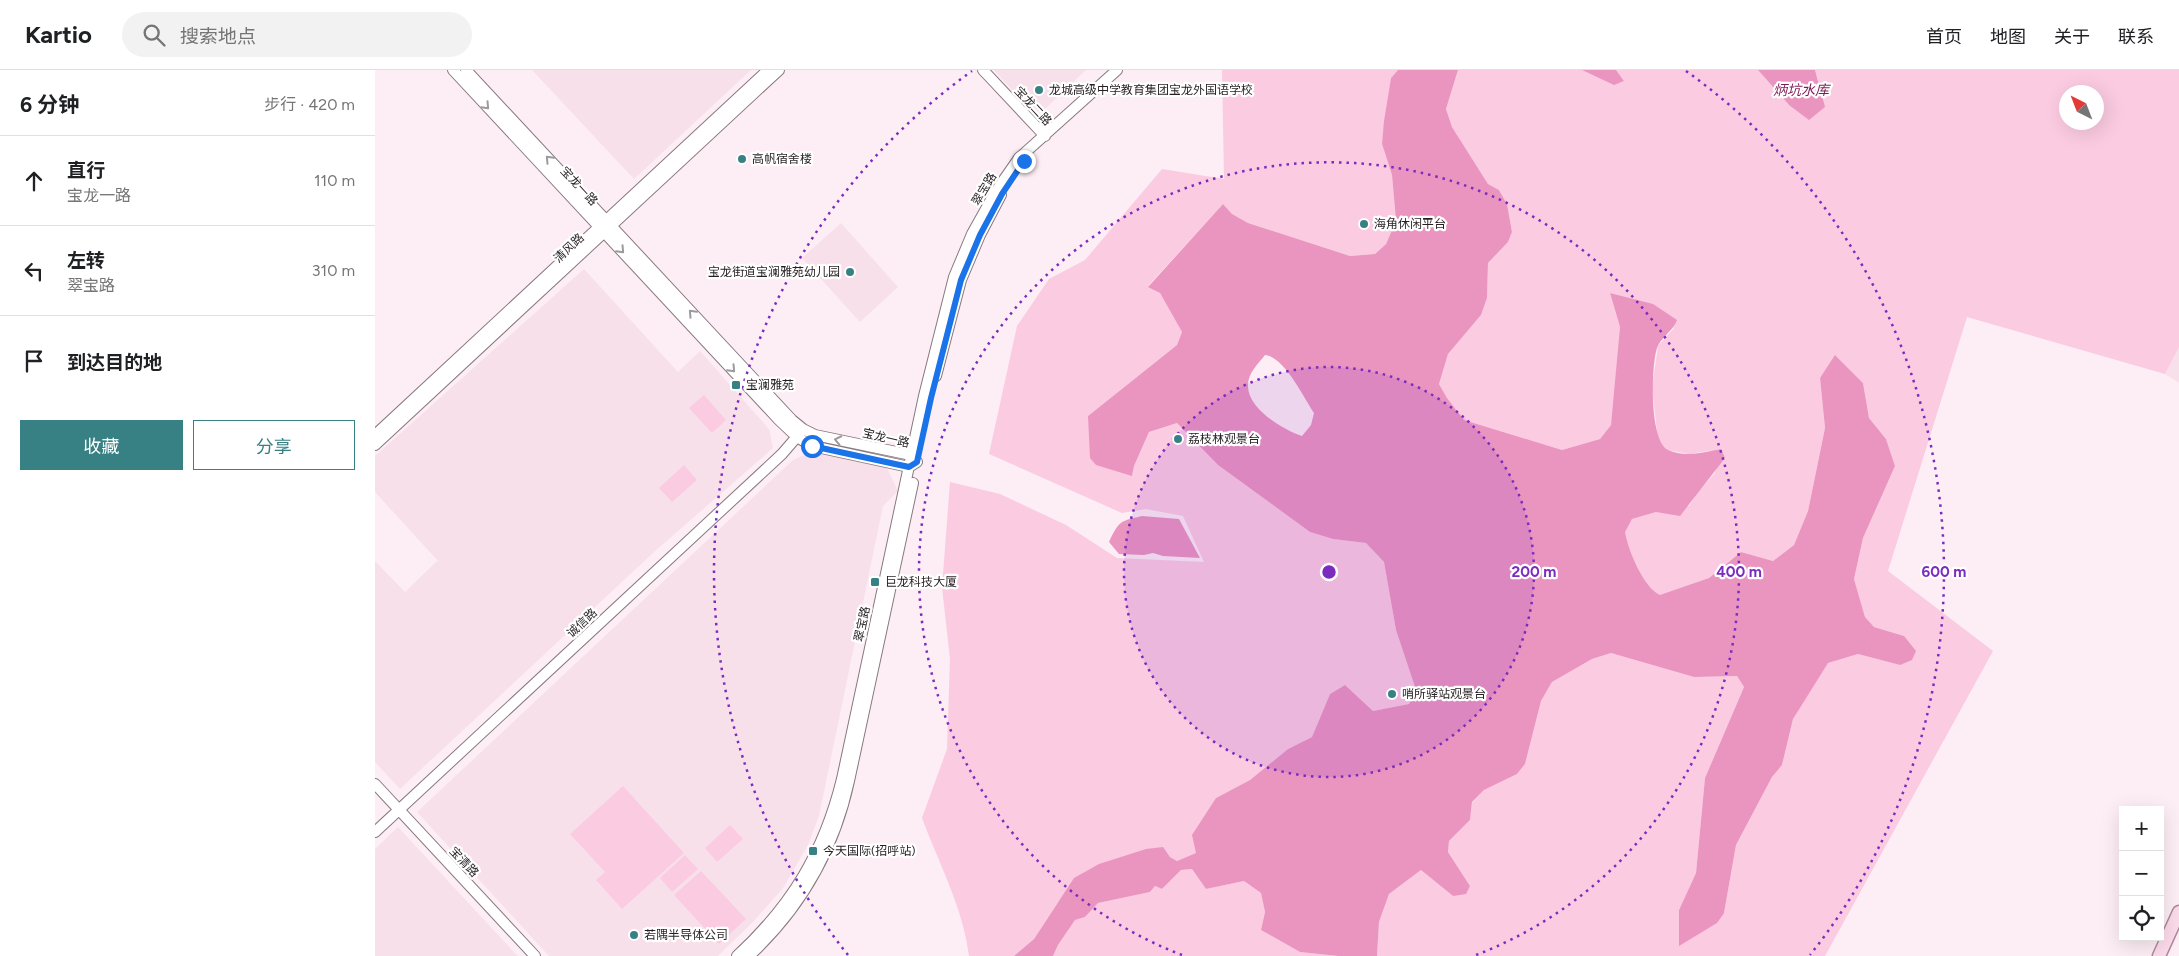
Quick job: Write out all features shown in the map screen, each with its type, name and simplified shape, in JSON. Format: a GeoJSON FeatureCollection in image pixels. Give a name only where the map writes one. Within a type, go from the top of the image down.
{"type":"FeatureCollection","features":[{"type":"Feature","properties":{"kind":"main road"},"geometry":{"type":"LineString","coordinates":[[2159,956],[2179,912]]}},
{"type":"Feature","properties":{"kind":"street","name":"宝龙一路"},"geometry":{"type":"LineString","coordinates":[[453,70],[605,227]]}},
{"type":"Feature","properties":{"kind":"street","name":"宝龙一路"},"geometry":{"type":"LineString","coordinates":[[467,70],[779,420],[800,433],[812,446],[912,462]]}},
{"type":"Feature","properties":{"kind":"street","name":"清风路"},"geometry":{"type":"LineString","coordinates":[[375,445],[768,70]]}},
{"type":"Feature","properties":{"kind":"street","name":"清风路"},"geometry":{"type":"LineString","coordinates":[[375,435],[779,70]]}},
{"type":"Feature","properties":{"kind":"street","name":"宝龙二路"},"geometry":{"type":"LineString","coordinates":[[983,70],[1045,136]]}},
{"type":"Feature","properties":{"kind":"street","name":"翠宝路"},"geometry":{"type":"LineString","coordinates":[[737,956],[774,919],[790,898],[804,877],[828,828],[842,779],[912,462],[931,398],[961,280],[980,235],[1002,194],[1024,161],[1045,136],[1117,70]]}},
{"type":"Feature","properties":{"kind":"street","name":"诚信路"},"geometry":{"type":"LineString","coordinates":[[375,832],[782,454],[800,433]]}},
{"type":"Feature","properties":{"kind":"street","name":"翠宝路"},"geometry":{"type":"LineString","coordinates":[[749,956],[780,926],[797,904],[826,855],[836,829],[849,781],[912,462]]}},
{"type":"Feature","properties":{"kind":"street","name":"宝清路"},"geometry":{"type":"LineString","coordinates":[[375,784],[535,956]]}},
{"type":"Feature","properties":{"kind":"shaded area"},"geometry":{"type":"Polygon","coordinates":[[[532,70],[751,70],[634,179],[532,70]]]}},
{"type":"Feature","properties":{"kind":"shaded area","name":"龙城高级中学教育集团宝龙外国语学校"},"geometry":{"type":"Polygon","coordinates":[[[994,70],[1086,70],[1045,109],[1033,113],[994,70]]]}},
{"type":"Feature","properties":{"kind":"shaded area"},"geometry":{"type":"Polygon","coordinates":[[[1222,70],[1398,70],[1391,78],[1382,144],[1392,175],[1396,221],[1386,244],[1375,254],[1350,256],[1248,223],[1232,214],[1223,204],[1148,286],[1160,293],[1182,332],[1177,345],[1088,416],[1132,476],[1134,466],[1149,432],[1177,423],[1218,465],[1310,532],[1333,539],[1366,543],[1384,562],[1396,630],[1416,690],[1409,704],[1373,711],[1345,685],[1330,694],[1312,737],[1288,749],[1250,780],[1216,798],[1197,853],[1177,861],[1170,857],[1162,847],[1058,902],[1034,939],[1014,956],[969,956],[962,920],[922,818],[947,749],[950,659],[942,587],[950,482],[1000,494],[1066,525],[1117,558],[1204,562],[1183,516],[1146,509],[1122,513],[989,454],[1017,326],[1049,279],[1085,260],[1162,169],[1224,179],[1222,70]]]}},
{"type":"Feature","properties":{"kind":"shaded area"},"geometry":{"type":"Polygon","coordinates":[[[1458,70],[1582,70],[1614,84],[1624,81],[1616,70],[1758,70],[1789,105],[1818,80],[1815,70],[2179,70],[2179,347],[2165,374],[1967,317],[1888,571],[1993,651],[1825,956],[1377,956],[1379,922],[1389,894],[1421,870],[1453,896],[1470,886],[1448,852],[1449,841],[1470,820],[1472,803],[1484,790],[1517,774],[1525,764],[1541,701],[1552,682],[1592,659],[1611,653],[1694,677],[1737,676],[1744,687],[1705,778],[1696,873],[1679,910],[1724,913],[1736,845],[1772,777],[1782,765],[1793,719],[1818,676],[1828,663],[1858,654],[1900,665],[1904,636],[1874,627],[1865,617],[1854,579],[1863,538],[1895,466],[1886,439],[1869,418],[1863,383],[1836,356],[1820,378],[1825,428],[1808,511],[1794,545],[1773,561],[1741,552],[1709,578],[1660,596],[1642,577],[1624,532],[1632,519],[1689,506],[1698,492],[1715,473],[1721,449],[1689,454],[1667,450],[1658,440],[1652,387],[1658,346],[1674,328],[1635,300],[1610,293],[1620,327],[1616,386],[1611,425],[1600,439],[1562,450],[1464,420],[1439,384],[1448,354],[1481,315],[1487,298],[1488,263],[1508,242],[1512,232],[1507,204],[1499,190],[1488,184],[1452,127],[1446,109],[1458,70]]]}},
{"type":"Feature","properties":{"kind":"shaded area","name":"宝龙街道宝澜雅苑幼儿园"},"geometry":{"type":"Polygon","coordinates":[[[841,223],[898,287],[860,322],[802,258],[841,223]]]}},
{"type":"Feature","properties":{"kind":"shaded area"},"geometry":{"type":"Polygon","coordinates":[[[584,269],[678,372],[700,351],[769,429],[773,448],[653,553],[400,789],[375,762],[375,561],[405,592],[437,561],[439,562],[375,492],[375,456],[584,269]]]}},
{"type":"Feature","properties":{"kind":"shaded area"},"geometry":{"type":"Polygon","coordinates":[[[2179,347],[2179,383],[2165,374],[2179,347]]]}},
{"type":"Feature","properties":{"kind":"shaded area"},"geometry":{"type":"Polygon","coordinates":[[[704,395],[726,420],[712,433],[689,408],[704,395]]]}},
{"type":"Feature","properties":{"kind":"shaded area"},"geometry":{"type":"Polygon","coordinates":[[[811,452],[886,466],[898,491],[883,506],[819,816],[808,845],[783,888],[754,921],[718,956],[549,956],[417,812],[793,460],[811,452]]]}},
{"type":"Feature","properties":{"kind":"shaded area"},"geometry":{"type":"Polygon","coordinates":[[[684,465],[697,480],[672,502],[659,488],[684,465]]]}},
{"type":"Feature","properties":{"kind":"shaded area"},"geometry":{"type":"Polygon","coordinates":[[[623,786],[684,853],[622,909],[596,880],[605,872],[570,834],[623,786]]]}},
{"type":"Feature","properties":{"kind":"shaded area"},"geometry":{"type":"Polygon","coordinates":[[[730,825],[743,839],[717,862],[705,848],[730,825]]]}},
{"type":"Feature","properties":{"kind":"shaded area"},"geometry":{"type":"Polygon","coordinates":[[[398,827],[518,956],[375,956],[375,849],[398,827]]]}},
{"type":"Feature","properties":{"kind":"shaded area"},"geometry":{"type":"Polygon","coordinates":[[[685,855],[698,869],[672,892],[660,878],[685,855]]]}},
{"type":"Feature","properties":{"kind":"shaded area"},"geometry":{"type":"Polygon","coordinates":[[[1192,869],[1206,889],[1244,881],[1261,893],[1265,912],[1261,930],[1300,952],[1338,956],[1053,956],[1075,920],[1085,917],[1098,903],[1150,892],[1155,886],[1162,889],[1181,870],[1192,869]]]}},
{"type":"Feature","properties":{"kind":"shaded area"},"geometry":{"type":"Polygon","coordinates":[[[701,871],[746,919],[719,944],[674,895],[701,871]]]}},
{"type":"Feature","properties":{"kind":"water"},"geometry":{"type":"Polygon","coordinates":[[[1398,70],[1458,70],[1446,109],[1452,127],[1488,184],[1499,190],[1507,204],[1512,232],[1508,242],[1488,263],[1487,298],[1481,315],[1448,354],[1439,384],[1464,420],[1562,450],[1600,439],[1611,425],[1620,327],[1610,293],[1653,304],[1677,320],[1659,344],[1655,357],[1653,402],[1657,433],[1662,444],[1668,450],[1688,454],[1721,449],[1725,458],[1680,516],[1656,512],[1632,519],[1625,532],[1633,558],[1643,577],[1648,585],[1660,595],[1709,578],[1741,552],[1773,561],[1794,545],[1808,511],[1825,428],[1820,378],[1835,355],[1863,383],[1869,418],[1886,439],[1895,466],[1863,538],[1854,579],[1865,617],[1874,627],[1904,636],[1916,651],[1912,660],[1900,665],[1858,654],[1828,663],[1793,719],[1782,765],[1772,777],[1736,845],[1724,913],[1717,923],[1679,946],[1679,910],[1696,873],[1705,778],[1744,687],[1737,676],[1694,677],[1611,653],[1592,659],[1552,682],[1541,701],[1525,764],[1517,774],[1484,790],[1472,802],[1470,820],[1449,841],[1448,852],[1470,886],[1466,894],[1453,896],[1421,870],[1389,894],[1379,922],[1377,956],[1338,956],[1300,952],[1261,930],[1265,912],[1261,893],[1244,881],[1206,889],[1192,869],[1181,870],[1162,889],[1155,886],[1150,892],[1098,903],[1085,917],[1075,920],[1053,956],[1014,956],[1034,939],[1074,878],[1099,864],[1146,849],[1163,847],[1170,857],[1177,861],[1196,853],[1192,835],[1216,798],[1250,780],[1288,749],[1312,737],[1330,694],[1345,685],[1373,711],[1409,704],[1416,690],[1396,630],[1384,562],[1366,543],[1333,539],[1310,532],[1218,465],[1177,423],[1149,432],[1134,466],[1132,476],[1096,465],[1090,458],[1088,416],[1177,345],[1182,332],[1160,293],[1148,287],[1223,204],[1232,214],[1248,223],[1350,256],[1375,254],[1386,244],[1396,221],[1392,175],[1382,144],[1391,78],[1398,70]],[[1265,355],[1254,369],[1248,381],[1249,394],[1253,402],[1267,417],[1285,429],[1302,436],[1311,425],[1314,413],[1286,370],[1272,357],[1265,355]]]}},
{"type":"Feature","properties":{"kind":"water"},"geometry":{"type":"Polygon","coordinates":[[[1582,70],[1616,70],[1624,81],[1614,85],[1582,70]]]}},
{"type":"Feature","properties":{"kind":"water","name":"炳坑水库"},"geometry":{"type":"Polygon","coordinates":[[[1758,70],[1815,70],[1825,107],[1809,120],[1789,105],[1758,70]]]}},
{"type":"Feature","properties":{"kind":"water"},"geometry":{"type":"Polygon","coordinates":[[[1142,516],[1179,519],[1200,558],[1163,556],[1153,553],[1144,555],[1119,554],[1109,542],[1115,530],[1121,523],[1142,516]]]}},
{"type":"Feature","properties":{"kind":"place","name":"龙城高级中学教育集团宝龙外国语学校"},"geometry":{"type":"Point","coordinates":[1039,90]}},
{"type":"Feature","properties":{"kind":"place","name":"高帆宿舍楼"},"geometry":{"type":"Point","coordinates":[742,159]}},
{"type":"Feature","properties":{"kind":"place","name":"海角休闲平台"},"geometry":{"type":"Point","coordinates":[1364,224]}},
{"type":"Feature","properties":{"kind":"place","name":"宝龙街道宝澜雅苑幼儿园"},"geometry":{"type":"Point","coordinates":[850,272]}},
{"type":"Feature","properties":{"kind":"place","name":"宝澜雅苑"},"geometry":{"type":"Point","coordinates":[736,385]}},
{"type":"Feature","properties":{"kind":"place","name":"荔枝林观景台"},"geometry":{"type":"Point","coordinates":[1178,439]}},
{"type":"Feature","properties":{"kind":"place","name":"巨龙科技大厦"},"geometry":{"type":"Point","coordinates":[875,582]}},
{"type":"Feature","properties":{"kind":"place","name":"哨所驿站观景台"},"geometry":{"type":"Point","coordinates":[1392,694]}},
{"type":"Feature","properties":{"kind":"place","name":"今天国际(招呼站)"},"geometry":{"type":"Point","coordinates":[813,851]}},
{"type":"Feature","properties":{"kind":"place","name":"若隅半导体公司"},"geometry":{"type":"Point","coordinates":[634,935]}},
{"type":"Feature","properties":{"kind":"route"},"geometry":{"type":"LineString","coordinates":[[812,446],[909,467],[917,462],[961,280],[980,235],[1002,194],[1024,161]]}}]}
